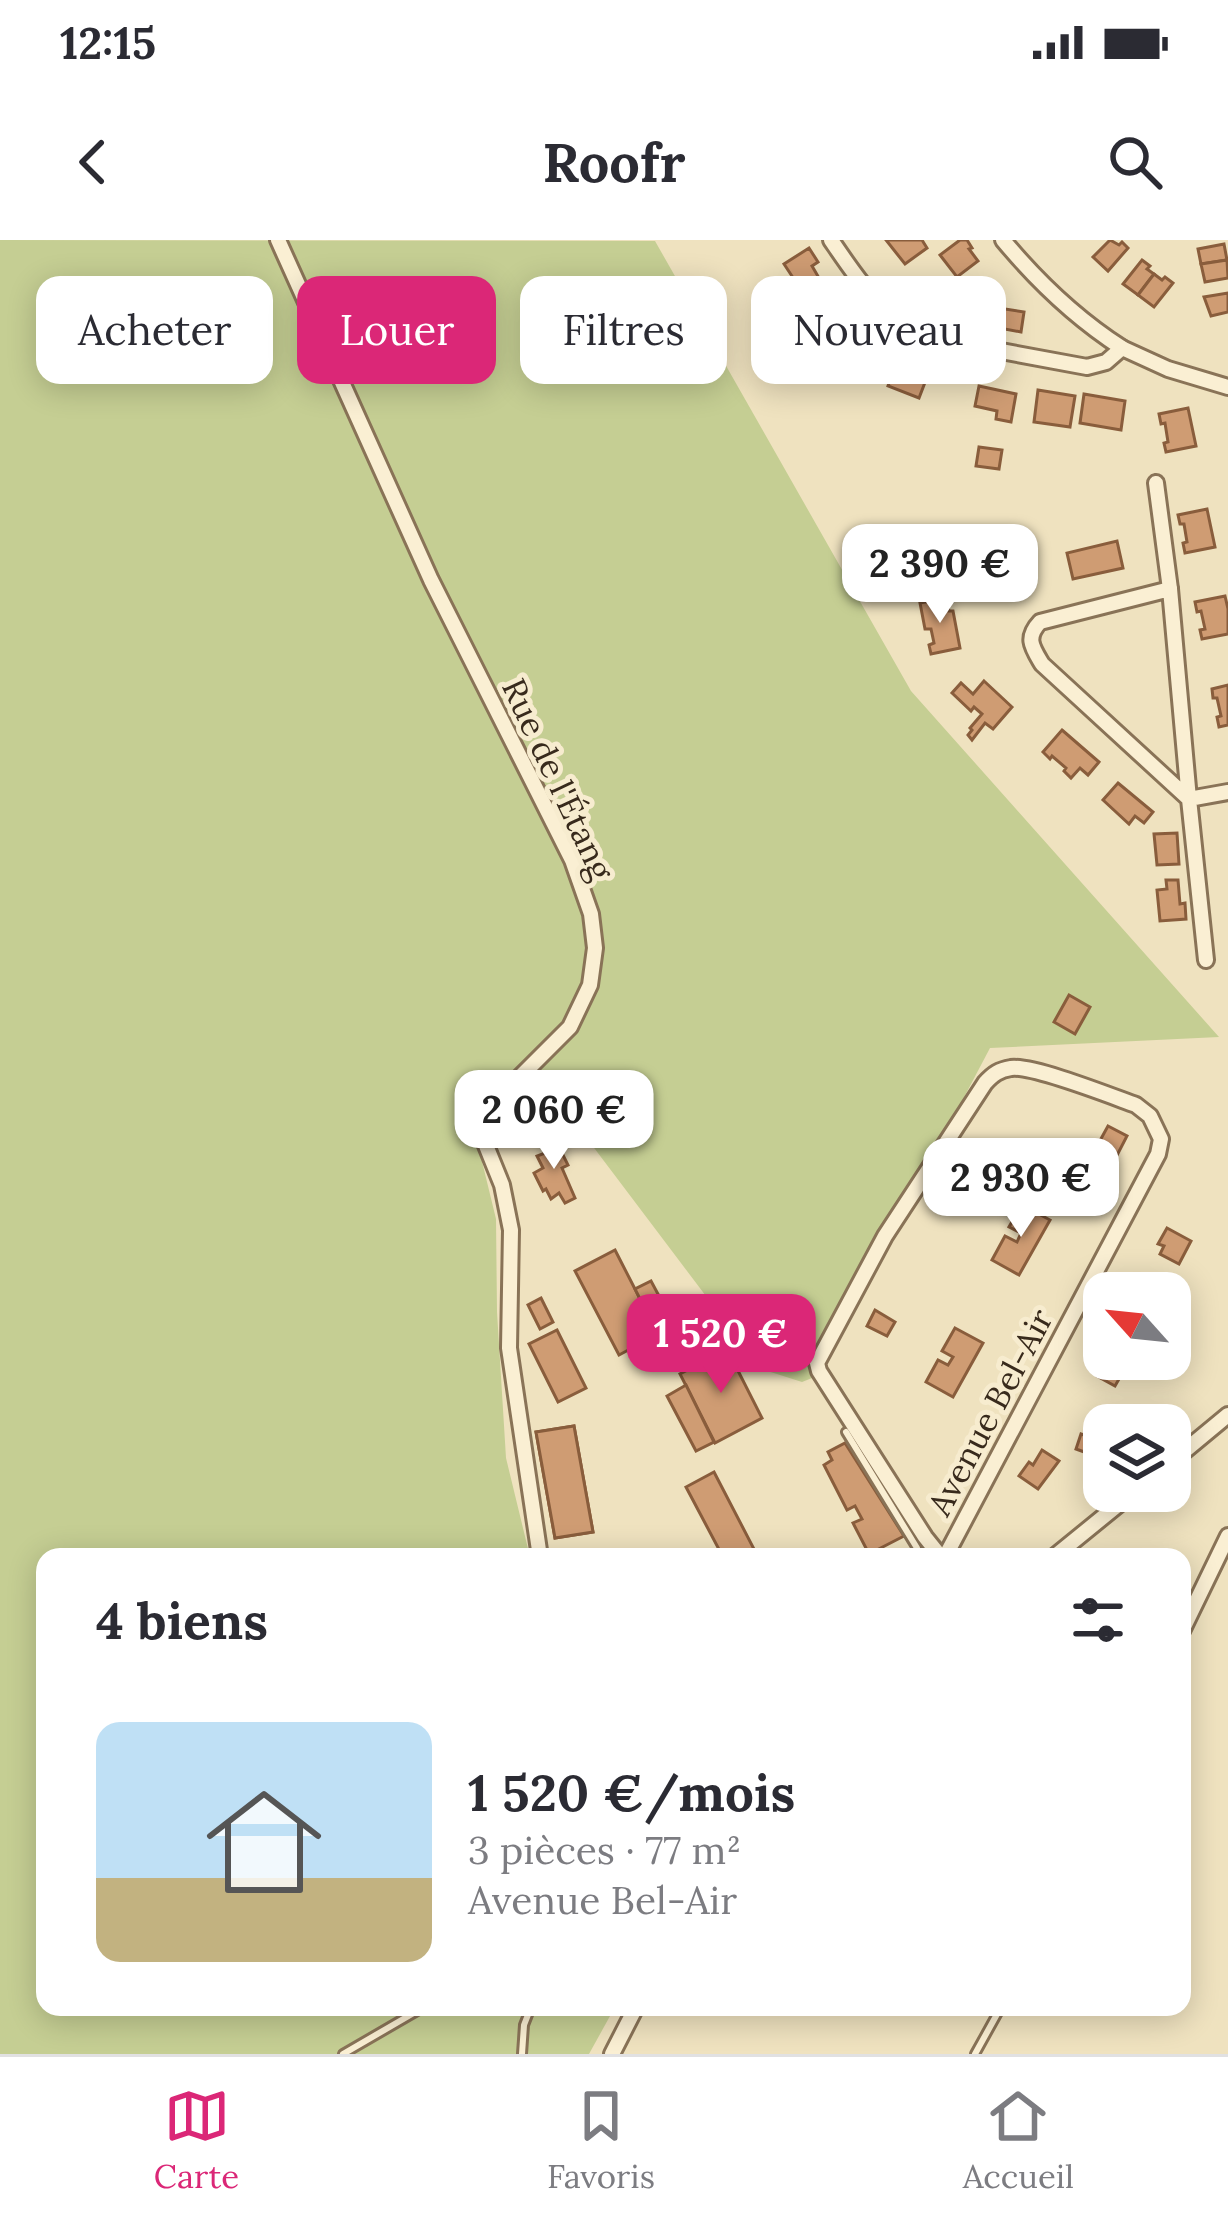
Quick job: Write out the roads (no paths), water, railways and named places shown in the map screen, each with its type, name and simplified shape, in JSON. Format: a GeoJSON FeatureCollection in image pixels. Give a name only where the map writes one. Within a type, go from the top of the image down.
{"type":"FeatureCollection","features":[{"type":"Feature","properties":{"kind":"street","name":"Rue de l'Étang"},"geometry":{"type":"LineString","coordinates":[[278,240],[431,580],[572,860],[591,914],[595,948],[590,985],[570,1027],[504,1093],[487,1120],[485,1143],[502,1185],[511,1230],[509,1348],[539,1548]]}},
{"type":"Feature","properties":{"kind":"street"},"geometry":{"type":"LineString","coordinates":[[832,240],[867,292],[889,314],[931,338],[1087,368],[1106,362],[1122,348]]}},
{"type":"Feature","properties":{"kind":"street"},"geometry":{"type":"LineString","coordinates":[[1003,240],[1068,306],[1122,348],[1168,369],[1228,387]]}},
{"type":"Feature","properties":{"kind":"street"},"geometry":{"type":"LineString","coordinates":[[1156,483],[1206,960]]}},
{"type":"Feature","properties":{"kind":"street"},"geometry":{"type":"LineString","coordinates":[[1170,589],[1040,622],[1029,636],[1042,664],[1189,799]]}},
{"type":"Feature","properties":{"kind":"street"},"geometry":{"type":"LineString","coordinates":[[1189,799],[1228,792]]}},
{"type":"Feature","properties":{"kind":"street","name":"Avenue Bel-Air"},"geometry":{"type":"LineString","coordinates":[[937,1548],[818,1363],[885,1236],[986,1083],[1003,1070],[1026,1069],[1136,1105],[1150,1116],[1161,1138],[1158,1154],[948,1548]]}},
{"type":"Feature","properties":{"kind":"street"},"geometry":{"type":"LineString","coordinates":[[1191,1446],[1228,1415]]}},
{"type":"Feature","properties":{"kind":"street"},"geometry":{"type":"LineString","coordinates":[[1065,1548],[1109,1512]]}},
{"type":"Feature","properties":{"kind":"street"},"geometry":{"type":"LineString","coordinates":[[1191,1612],[1228,1536]]}},
{"type":"Feature","properties":{"kind":"street"},"geometry":{"type":"LineString","coordinates":[[612,2054],[632,2016]]}},
{"type":"Feature","properties":{"kind":"lane"},"geometry":{"type":"LineString","coordinates":[[845,1432],[917,1548]]}},
{"type":"Feature","properties":{"kind":"lane"},"geometry":{"type":"LineString","coordinates":[[344,2054],[409,2016]]}},
{"type":"Feature","properties":{"kind":"lane"},"geometry":{"type":"LineString","coordinates":[[522,2054],[528,2016]]}},
{"type":"Feature","properties":{"kind":"lane"},"geometry":{"type":"LineString","coordinates":[[975,2054],[996,2016]]}}]}
